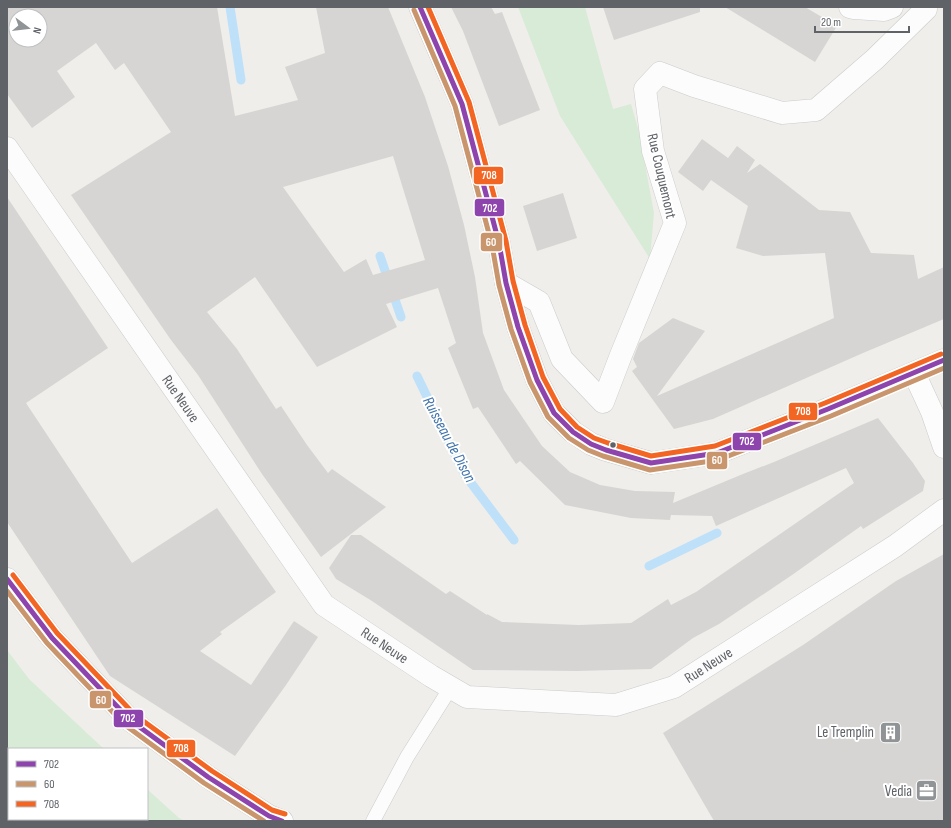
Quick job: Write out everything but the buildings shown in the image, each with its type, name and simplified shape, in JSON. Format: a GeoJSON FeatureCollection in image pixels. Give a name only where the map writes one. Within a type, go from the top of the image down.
{"type":"FeatureCollection","features":[{"type":"Feature","properties":{"kind":"street"},"geometry":{"type":"LineString","coordinates":[[420,7],[462,104],[499,243],[506,283],[518,327],[534,373],[554,413],[573,432],[591,444],[606,450],[651,463],[717,453],[828,409],[944,360]]}},
{"type":"Feature","properties":{"kind":"street"},"geometry":{"type":"LineString","coordinates":[[850,7],[884,10],[892,7]]}},
{"type":"Feature","properties":{"kind":"street","name":"Rue Couquemont"},"geometry":{"type":"LineString","coordinates":[[506,283],[539,302],[562,359],[603,402],[621,354],[675,223],[653,152],[645,89],[660,73],[694,86],[782,113],[816,110],[875,59],[926,9],[926,7]]}},
{"type":"Feature","properties":{"kind":"street","name":"Rue Neuve"},"geometry":{"type":"LineString","coordinates":[[7,148],[324,604],[430,676],[467,697],[616,705],[674,687],[895,546],[944,510]]}},
{"type":"Feature","properties":{"kind":"street"},"geometry":{"type":"LineString","coordinates":[[914,373],[932,412],[944,447]]}},
{"type":"Feature","properties":{"kind":"street"},"geometry":{"type":"LineString","coordinates":[[7,580],[52,638],[130,720],[208,777],[270,816],[282,821]]}},
{"type":"Feature","properties":{"kind":"lane"},"geometry":{"type":"LineString","coordinates":[[373,821],[406,757],[451,687]]}},
{"type":"Feature","properties":{"kind":"green space"},"geometry":{"type":"Polygon","coordinates":[[[518,7],[585,7],[613,109],[631,104],[639,132],[654,213],[650,259],[560,116],[518,7]]]}},
{"type":"Feature","properties":{"kind":"green space"},"geometry":{"type":"Polygon","coordinates":[[[7,650],[29,679],[103,748],[8,748],[8,820],[148,820],[148,790],[179,818],[185,821],[7,821],[7,650]]]}},
{"type":"Feature","properties":{"kind":"waterway","name":"Ruisseau de Dison"},"geometry":{"type":"LineString","coordinates":[[230,7],[241,80]]}},
{"type":"Feature","properties":{"kind":"waterway","name":"Ruisseau de Dison"},"geometry":{"type":"LineString","coordinates":[[380,256],[401,317]]}},
{"type":"Feature","properties":{"kind":"waterway","name":"Ruisseau de Dison"},"geometry":{"type":"LineString","coordinates":[[417,376],[465,475],[514,540]]}},
{"type":"Feature","properties":{"kind":"waterway","name":"Ruisseau de Dison"},"geometry":{"type":"LineString","coordinates":[[649,566],[717,533]]}},
{"type":"Feature","properties":{"kind":"transit line","name":"702"},"geometry":{"type":"LineString","coordinates":[[420,7],[462,104],[499,243],[506,283],[518,327],[537,380],[554,413],[573,432],[591,444],[606,450],[651,463],[717,453],[828,409],[944,360]]}},
{"type":"Feature","properties":{"kind":"transit line","name":"708"},"geometry":{"type":"LineString","coordinates":[[428,7],[469,102],[506,241],[513,281],[525,325],[543,377],[560,409],[577,427],[594,438],[651,456],[715,446],[825,403],[941,354]]}},
{"type":"Feature","properties":{"kind":"transit line","name":"60"},"geometry":{"type":"LineString","coordinates":[[414,10],[455,106],[492,245],[499,285],[511,329],[530,382],[548,417],[569,438],[588,450],[603,456],[650,470],[718,460],[831,416],[944,368]]}},
{"type":"Feature","properties":{"kind":"transit line","name":"708"},"geometry":{"type":"LineString","coordinates":[[13,575],[57,633],[135,715],[212,771],[272,810],[285,814]]}},
{"type":"Feature","properties":{"kind":"transit line","name":"702"},"geometry":{"type":"LineString","coordinates":[[7,579],[52,638],[130,720],[208,777],[269,816],[282,821]]}},
{"type":"Feature","properties":{"kind":"transit line","name":"60"},"geometry":{"type":"LineString","coordinates":[[7,591],[47,643],[125,725],[204,783],[264,821]]}},
{"type":"Feature","properties":{"kind":"place","name":"Le Tremplin"},"geometry":{"type":"Point","coordinates":[890,732]}},
{"type":"Feature","properties":{"kind":"place","name":"Vedia"},"geometry":{"type":"Point","coordinates":[927,791]}}]}
